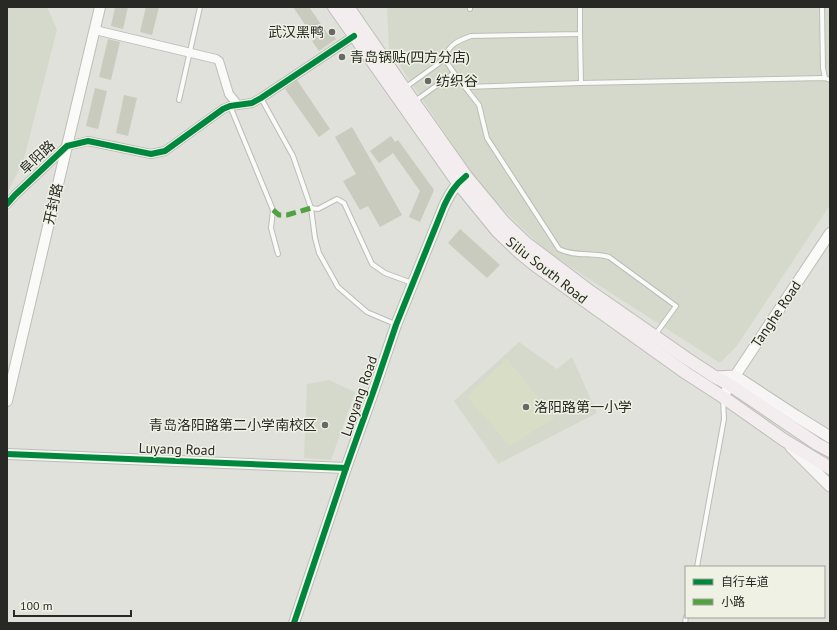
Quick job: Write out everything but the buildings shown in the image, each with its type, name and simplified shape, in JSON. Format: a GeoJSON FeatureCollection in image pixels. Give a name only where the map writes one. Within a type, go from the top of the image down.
{"type":"FeatureCollection","features":[{"type":"Feature","properties":{"kind":"main road","name":"Siliu South Road"},"geometry":{"type":"LineString","coordinates":[[334,7],[354,36],[399,91],[462,180],[490,223],[519,252],[686,373],[784,440],[830,468]]}},
{"type":"Feature","properties":{"kind":"main road","name":"Siliu South Road"},"geometry":{"type":"LineString","coordinates":[[350,8],[399,91]]}},
{"type":"Feature","properties":{"kind":"main road","name":"Siliu South Road"},"geometry":{"type":"LineString","coordinates":[[462,180],[526,244],[654,336],[716,377],[733,381],[830,437]]}},
{"type":"Feature","properties":{"kind":"main road","name":"Siliu South Road"},"geometry":{"type":"LineString","coordinates":[[733,381],[817,444],[830,450]]}},
{"type":"Feature","properties":{"kind":"main road","name":"Siliu South Road"},"geometry":{"type":"LineString","coordinates":[[784,440],[830,486]]}},
{"type":"Feature","properties":{"kind":"street","name":"开封路"},"geometry":{"type":"LineString","coordinates":[[7,402],[100,7]]}},
{"type":"Feature","properties":{"kind":"street"},"geometry":{"type":"LineString","coordinates":[[95,30],[216,59],[219,61],[229,94],[238,105]]}},
{"type":"Feature","properties":{"kind":"street"},"geometry":{"type":"LineString","coordinates":[[67,146],[88,141],[151,154],[165,151],[222,109],[252,102],[261,98],[354,36]]}},
{"type":"Feature","properties":{"kind":"street","name":"阜阳路"},"geometry":{"type":"LineString","coordinates":[[7,204],[67,146]]}},
{"type":"Feature","properties":{"kind":"street","name":"Luoyang Road"},"geometry":{"type":"LineString","coordinates":[[294,623],[396,325],[444,206],[450,194],[462,180]]}},
{"type":"Feature","properties":{"kind":"street","name":"Tanghe Road"},"geometry":{"type":"LineString","coordinates":[[723,397],[830,233]]}},
{"type":"Feature","properties":{"kind":"street","name":"Luyang Road"},"geometry":{"type":"LineString","coordinates":[[7,454],[346,468]]}},
{"type":"Feature","properties":{"kind":"lane"},"geometry":{"type":"LineString","coordinates":[[179,100],[200,7]]}},
{"type":"Feature","properties":{"kind":"lane"},"geometry":{"type":"LineString","coordinates":[[580,7],[581,83]]}},
{"type":"Feature","properties":{"kind":"lane"},"geometry":{"type":"LineString","coordinates":[[822,7],[823,68],[825,78]]}},
{"type":"Feature","properties":{"kind":"lane"},"geometry":{"type":"LineString","coordinates":[[399,91],[438,64],[444,58],[447,51],[458,41],[470,36],[580,34]]}},
{"type":"Feature","properties":{"kind":"lane"},"geometry":{"type":"LineString","coordinates":[[444,58],[479,105],[487,138],[559,249],[565,252],[609,257],[676,306],[654,336]]}},
{"type":"Feature","properties":{"kind":"lane"},"geometry":{"type":"LineString","coordinates":[[409,105],[454,73]]}},
{"type":"Feature","properties":{"kind":"lane"},"geometry":{"type":"LineString","coordinates":[[465,87],[825,78],[830,80]]}},
{"type":"Feature","properties":{"kind":"lane"},"geometry":{"type":"LineString","coordinates":[[261,98],[294,156],[311,208],[315,238],[319,253],[338,287],[366,312],[396,325]]}},
{"type":"Feature","properties":{"kind":"lane"},"geometry":{"type":"LineString","coordinates":[[230,106],[273,210],[271,228],[278,254]]}},
{"type":"Feature","properties":{"kind":"lane"},"geometry":{"type":"LineString","coordinates":[[311,208],[318,209],[337,199],[344,203],[372,264],[385,273],[413,284]]}},
{"type":"Feature","properties":{"kind":"lane"},"geometry":{"type":"LineString","coordinates":[[697,566],[724,419],[723,397]]}},
{"type":"Feature","properties":{"kind":"shaded area"},"geometry":{"type":"Polygon","coordinates":[[[7,7],[47,7],[57,30],[23,162],[7,193],[7,7]]]}},
{"type":"Feature","properties":{"kind":"shaded area"},"geometry":{"type":"Polygon","coordinates":[[[387,7],[830,7],[830,205],[736,347],[720,363],[547,252],[481,188],[389,49],[387,7]]]}},
{"type":"Feature","properties":{"kind":"shaded area","name":"洛阳路第一小学"},"geometry":{"type":"Polygon","coordinates":[[[519,342],[557,369],[572,357],[597,413],[498,464],[454,401],[519,342]]]}},
{"type":"Feature","properties":{"kind":"shaded area","name":"青岛洛阳路第二小学南校区"},"geometry":{"type":"Polygon","coordinates":[[[329,380],[355,392],[331,460],[304,458],[307,384],[329,380]]]}},
{"type":"Feature","properties":{"kind":"green space"},"geometry":{"type":"Polygon","coordinates":[[[507,359],[554,418],[510,446],[467,397],[507,359]]]}},
{"type":"Feature","properties":{"kind":"marked path"},"geometry":{"type":"LineString","coordinates":[[273,210],[279,215],[287,215],[311,208]]}},
{"type":"Feature","properties":{"kind":"cycle path"},"geometry":{"type":"LineString","coordinates":[[7,204],[67,146],[88,141],[151,154],[165,151],[223,109],[230,106],[252,103],[261,98],[354,36]]}},
{"type":"Feature","properties":{"kind":"cycle path"},"geometry":{"type":"LineString","coordinates":[[294,623],[396,325],[448,197],[466,176]]}},
{"type":"Feature","properties":{"kind":"cycle path"},"geometry":{"type":"LineString","coordinates":[[7,454],[346,468]]}},
{"type":"Feature","properties":{"kind":"place","name":"武汉黑鸭"},"geometry":{"type":"Point","coordinates":[332,32]}},
{"type":"Feature","properties":{"kind":"place","name":"青岛锅贴(四方分店)"},"geometry":{"type":"Point","coordinates":[342,57]}},
{"type":"Feature","properties":{"kind":"place","name":"纺织谷"},"geometry":{"type":"Point","coordinates":[428,81]}},
{"type":"Feature","properties":{"kind":"place","name":"洛阳路第一小学"},"geometry":{"type":"Point","coordinates":[526,407]}},
{"type":"Feature","properties":{"kind":"place","name":"青岛洛阳路第二小学南校区"},"geometry":{"type":"Point","coordinates":[325,425]}}]}
